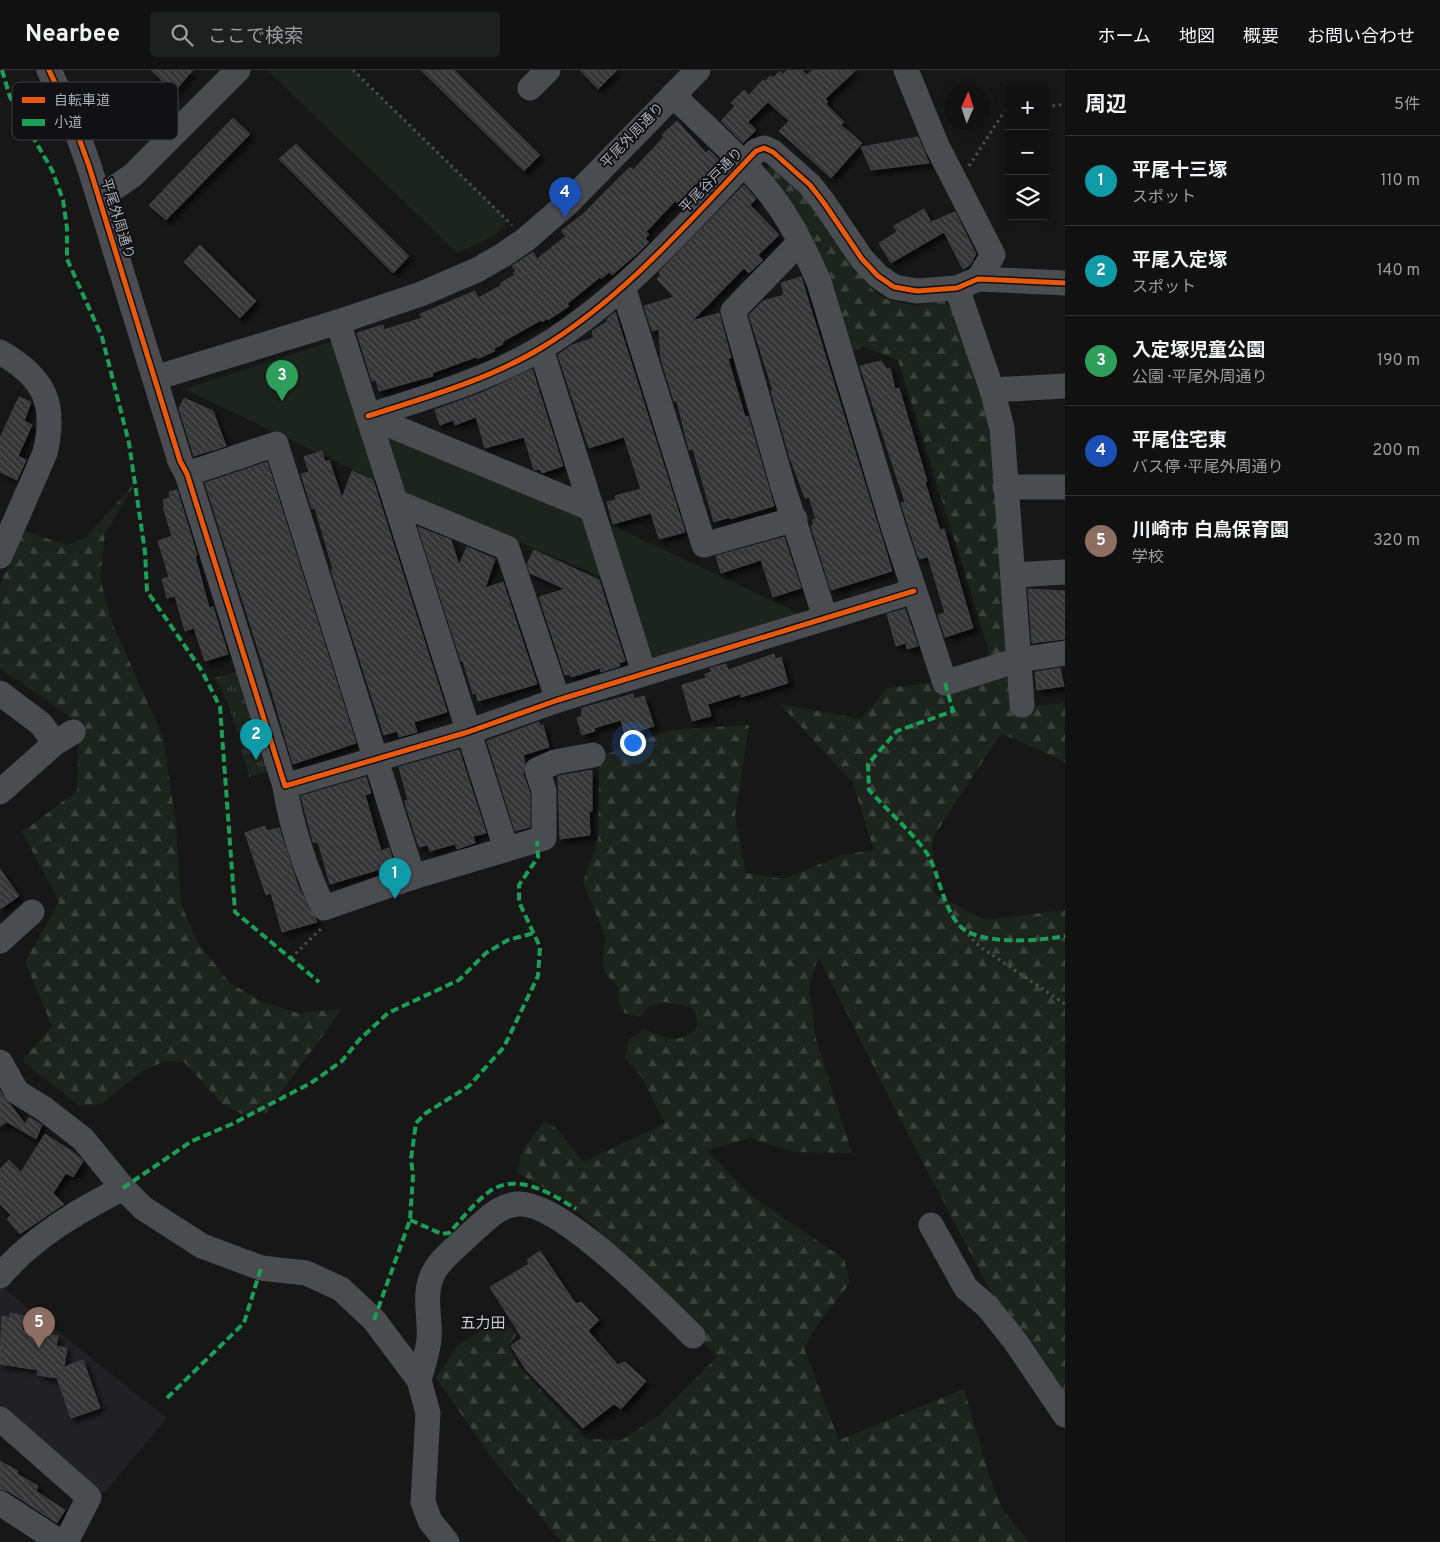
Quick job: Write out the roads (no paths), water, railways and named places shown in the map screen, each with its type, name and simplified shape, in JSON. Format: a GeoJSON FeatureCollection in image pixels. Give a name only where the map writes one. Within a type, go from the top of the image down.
{"type":"FeatureCollection","features":[{"type":"Feature","properties":{"kind":"street","name":"平尾外周通り"},"geometry":{"type":"LineString","coordinates":[[49,70],[54,82]]}},
{"type":"Feature","properties":{"kind":"street"},"geometry":{"type":"LineString","coordinates":[[178,130],[238,70]]}},
{"type":"Feature","properties":{"kind":"street"},"geometry":{"type":"LineString","coordinates":[[530,88],[548,70]]}},
{"type":"Feature","properties":{"kind":"street","name":"平尾外周通り"},"geometry":{"type":"LineString","coordinates":[[80,140],[100,198],[155,378],[338,322],[421,294],[477,270],[525,240],[568,202],[698,70]]}},
{"type":"Feature","properties":{"kind":"street"},"geometry":{"type":"LineString","coordinates":[[906,70],[956,186],[993,254],[968,283],[1002,428],[1022,705]]}},
{"type":"Feature","properties":{"kind":"street"},"geometry":{"type":"LineString","coordinates":[[673,96],[743,165],[788,220],[819,282],[914,591],[945,683],[1018,660],[1065,653]]}},
{"type":"Feature","properties":{"kind":"street"},"geometry":{"type":"LineString","coordinates":[[100,198],[133,175],[168,140]]}},
{"type":"Feature","properties":{"kind":"street","name":"平尾谷戸通り"},"geometry":{"type":"LineString","coordinates":[[368,416],[418,400],[501,369],[541,348],[623,287],[756,151],[764,148],[773,152],[810,185],[824,202],[862,259],[878,276],[894,287],[917,291],[968,283],[1065,283]]}},
{"type":"Feature","properties":{"kind":"street"},"geometry":{"type":"LineString","coordinates":[[799,243],[733,311],[783,487],[795,519],[825,616]]}},
{"type":"Feature","properties":{"kind":"street"},"geometry":{"type":"LineString","coordinates":[[623,287],[704,545],[795,519]]}},
{"type":"Feature","properties":{"kind":"street"},"geometry":{"type":"LineString","coordinates":[[338,322],[506,849]]}},
{"type":"Feature","properties":{"kind":"street"},"geometry":{"type":"LineString","coordinates":[[541,348],[644,673]]}},
{"type":"Feature","properties":{"kind":"street"},"geometry":{"type":"LineString","coordinates":[[0,352],[21,364],[40,384],[50,416],[50,435],[46,453],[0,556]]}},
{"type":"Feature","properties":{"kind":"street"},"geometry":{"type":"LineString","coordinates":[[155,378],[285,786],[287,802],[315,891],[324,908],[413,877],[544,838],[544,790],[537,770],[555,762],[593,755]]}},
{"type":"Feature","properties":{"kind":"street"},"geometry":{"type":"LineString","coordinates":[[992,390],[1065,386]]}},
{"type":"Feature","properties":{"kind":"street"},"geometry":{"type":"LineString","coordinates":[[368,416],[592,510]]}},
{"type":"Feature","properties":{"kind":"street"},"geometry":{"type":"LineString","coordinates":[[187,474],[276,444],[413,877]]}},
{"type":"Feature","properties":{"kind":"street"},"geometry":{"type":"LineString","coordinates":[[1005,487],[1065,487]]}},
{"type":"Feature","properties":{"kind":"street"},"geometry":{"type":"LineString","coordinates":[[396,502],[507,548],[558,700]]}},
{"type":"Feature","properties":{"kind":"street"},"geometry":{"type":"LineString","coordinates":[[1014,575],[1065,572]]}},
{"type":"Feature","properties":{"kind":"street"},"geometry":{"type":"LineString","coordinates":[[285,786],[468,732],[558,700],[825,616],[914,591]]}},
{"type":"Feature","properties":{"kind":"street"},"geometry":{"type":"LineString","coordinates":[[0,693],[64,738],[0,792]]}},
{"type":"Feature","properties":{"kind":"street"},"geometry":{"type":"LineString","coordinates":[[0,941],[32,912]]}},
{"type":"Feature","properties":{"kind":"street"},"geometry":{"type":"LineString","coordinates":[[0,1062],[17,1092],[43,1108],[83,1139],[123,1188],[143,1208],[202,1246],[261,1268],[306,1273],[341,1289],[374,1320],[418,1380],[428,1413],[422,1502],[430,1521],[447,1542]]}},
{"type":"Feature","properties":{"kind":"street"},"geometry":{"type":"LineString","coordinates":[[3,1267],[51,1230],[87,1206],[123,1188]]}},
{"type":"Feature","properties":{"kind":"street"},"geometry":{"type":"LineString","coordinates":[[418,1380],[429,1338],[428,1302],[432,1275],[446,1256],[496,1211],[516,1204],[529,1204],[550,1213],[570,1226],[609,1257],[693,1336]]}},
{"type":"Feature","properties":{"kind":"street"},"geometry":{"type":"LineString","coordinates":[[931,1225],[966,1288],[986,1306],[1015,1341],[1065,1415]]}},
{"type":"Feature","properties":{"kind":"street"},"geometry":{"type":"LineString","coordinates":[[0,1420],[89,1497],[66,1542]]}},
{"type":"Feature","properties":{"kind":"street"},"geometry":{"type":"LineString","coordinates":[[0,1503],[60,1542]]}},
{"type":"Feature","properties":{"kind":"place","name":"平尾住宅東"},"geometry":{"type":"Point","coordinates":[565,218]}},
{"type":"Feature","properties":{"kind":"place","name":"入定塚児童公園"},"geometry":{"type":"Point","coordinates":[282,401]}},
{"type":"Feature","properties":{"kind":"place","name":"平尾入定塚"},"geometry":{"type":"Point","coordinates":[256,760]}},
{"type":"Feature","properties":{"kind":"place","name":"平尾十三塚"},"geometry":{"type":"Point","coordinates":[395,899]}},
{"type":"Feature","properties":{"kind":"place","name":"川崎市 白鳥保育園"},"geometry":{"type":"Point","coordinates":[39,1348]}},
{"type":"Feature","properties":{"kind":"district","name":"五力田"},"geometry":{"type":"Point","coordinates":[483,1324]}}]}
